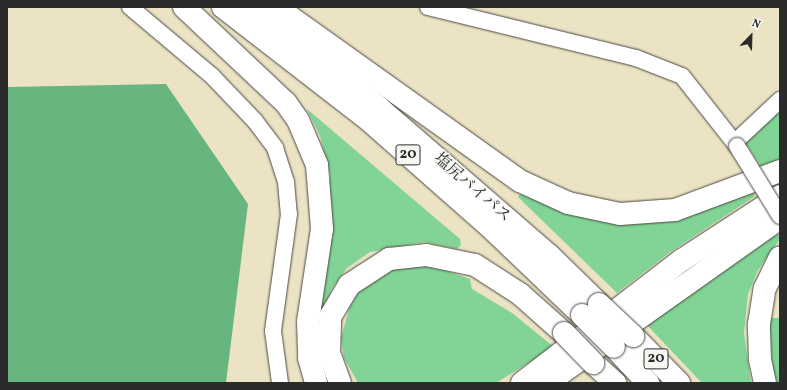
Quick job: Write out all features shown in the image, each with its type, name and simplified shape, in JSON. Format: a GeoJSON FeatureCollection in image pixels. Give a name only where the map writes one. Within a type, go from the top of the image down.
{"type":"FeatureCollection","features":[{"type":"Feature","properties":{"kind":"highway"},"geometry":{"type":"LineString","coordinates":[[184,7],[286,104],[298,120],[317,165],[322,229],[308,322],[309,358],[316,383]]}},
{"type":"Feature","properties":{"kind":"highway","name":"塩尻バイパス"},"geometry":{"type":"LineString","coordinates":[[223,7],[371,122],[490,227],[591,310],[633,336],[678,383]]}},
{"type":"Feature","properties":{"kind":"highway","name":"塩尻バイパス"},"geometry":{"type":"LineString","coordinates":[[252,7],[378,107],[549,255],[591,310],[614,347],[648,383]]}},
{"type":"Feature","properties":{"kind":"highway"},"geometry":{"type":"LineString","coordinates":[[276,7],[513,177],[568,203],[620,214],[675,210],[780,171]]}},
{"type":"Feature","properties":{"kind":"highway"},"geometry":{"type":"LineString","coordinates":[[522,383],[682,260],[780,196]]}},
{"type":"Feature","properties":{"kind":"highway"},"geometry":{"type":"LineString","coordinates":[[547,383],[780,217]]}},
{"type":"Feature","properties":{"kind":"highway"},"geometry":{"type":"LineString","coordinates":[[340,383],[329,353],[330,317],[349,285],[389,259],[426,255],[475,266],[520,294],[564,333],[615,383]]}},
{"type":"Feature","properties":{"kind":"highway"},"geometry":{"type":"LineString","coordinates":[[765,383],[760,358],[759,324],[765,288],[780,257]]}},
{"type":"Feature","properties":{"kind":"street"},"geometry":{"type":"LineString","coordinates":[[130,7],[213,77],[255,122],[275,148],[286,182],[289,214],[273,331],[280,383]]}},
{"type":"Feature","properties":{"kind":"street"},"geometry":{"type":"LineString","coordinates":[[428,7],[636,58],[682,76],[736,144],[780,217]]}},
{"type":"Feature","properties":{"kind":"street"},"geometry":{"type":"LineString","coordinates":[[736,144],[780,100]]}},
{"type":"Feature","properties":{"kind":"green space"},"geometry":{"type":"Polygon","coordinates":[[[166,84],[248,204],[226,383],[7,383],[7,87],[166,84]]]}},
{"type":"Feature","properties":{"kind":"green space"},"geometry":{"type":"Polygon","coordinates":[[[307,109],[460,239],[461,245],[457,249],[424,242],[370,252],[347,268],[331,290],[323,315],[315,312],[329,246],[330,173],[320,136],[307,109]]]}},
{"type":"Feature","properties":{"kind":"green space"},"geometry":{"type":"Polygon","coordinates":[[[780,109],[780,161],[762,168],[745,142],[780,109]]]}},
{"type":"Feature","properties":{"kind":"green space"},"geometry":{"type":"Polygon","coordinates":[[[752,191],[755,196],[670,252],[617,293],[518,197],[520,194],[533,197],[565,212],[752,191]]]}},
{"type":"Feature","properties":{"kind":"green space"},"geometry":{"type":"Polygon","coordinates":[[[777,231],[780,239],[758,270],[748,294],[744,333],[751,383],[702,383],[644,322],[777,231]]]}},
{"type":"Feature","properties":{"kind":"green space"},"geometry":{"type":"Polygon","coordinates":[[[430,265],[470,279],[472,289],[512,313],[554,347],[496,383],[358,383],[344,358],[341,338],[351,302],[362,288],[398,266],[430,265]]]}},
{"type":"Feature","properties":{"kind":"green space"},"geometry":{"type":"Polygon","coordinates":[[[769,318],[780,318],[780,383],[776,383],[772,361],[769,318]]]}}]}
